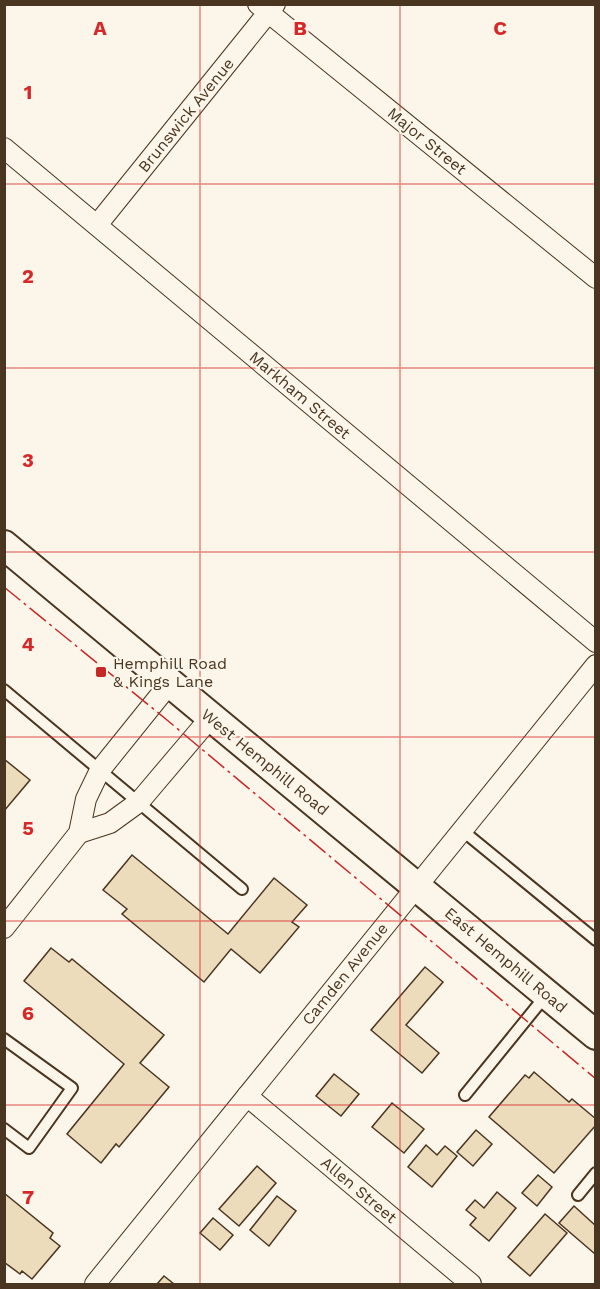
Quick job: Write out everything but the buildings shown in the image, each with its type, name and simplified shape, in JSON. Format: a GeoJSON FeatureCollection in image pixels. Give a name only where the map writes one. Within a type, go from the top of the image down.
{"type":"FeatureCollection","features":[{"type":"Feature","properties":{"kind":"street","name":"Brunswick Avenue"},"geometry":{"type":"LineString","coordinates":[[97,225],[267,7]]}},
{"type":"Feature","properties":{"kind":"street","name":"Major Street"},"geometry":{"type":"LineString","coordinates":[[267,7],[596,278]]}},
{"type":"Feature","properties":{"kind":"street","name":"Markham Street"},"geometry":{"type":"LineString","coordinates":[[4,148],[596,642]]}},
{"type":"Feature","properties":{"kind":"street","name":"West Hemphill Road"},"geometry":{"type":"LineString","coordinates":[[4,544],[416,886]]}},
{"type":"Feature","properties":{"kind":"street","name":"Camden Avenue"},"geometry":{"type":"LineString","coordinates":[[95,1284],[596,665]]}},
{"type":"Feature","properties":{"kind":"street"},"geometry":{"type":"LineString","coordinates":[[4,928],[79,833],[86,799],[100,770],[170,683]]}},
{"type":"Feature","properties":{"kind":"street"},"geometry":{"type":"LineString","coordinates":[[79,833],[110,823],[139,802],[211,717]]}},
{"type":"Feature","properties":{"kind":"street","name":"East Hemphill Road"},"geometry":{"type":"LineString","coordinates":[[416,886],[596,1035]]}},
{"type":"Feature","properties":{"kind":"street","name":"Allen Street"},"geometry":{"type":"LineString","coordinates":[[247,1096],[471,1284]]}},
{"type":"Feature","properties":{"kind":"lane"},"geometry":{"type":"LineString","coordinates":[[4,690],[242,889]]}},
{"type":"Feature","properties":{"kind":"lane"},"geometry":{"type":"LineString","coordinates":[[463,831],[596,940]]}},
{"type":"Feature","properties":{"kind":"lane"},"geometry":{"type":"LineString","coordinates":[[465,1095],[547,994]]}},
{"type":"Feature","properties":{"kind":"lane"},"geometry":{"type":"LineString","coordinates":[[4,1039],[72,1088],[29,1148],[4,1129]]}},
{"type":"Feature","properties":{"kind":"lane"},"geometry":{"type":"LineString","coordinates":[[578,1195],[596,1173]]}},
{"type":"Feature","properties":{"kind":"power"},"geometry":{"type":"LineString","coordinates":[[4,587],[167,720],[596,1079]]}},
{"type":"Feature","properties":{"kind":"place","name":"Hemphill Road & Kings Lane"},"geometry":{"type":"Point","coordinates":[101,672]}}]}
